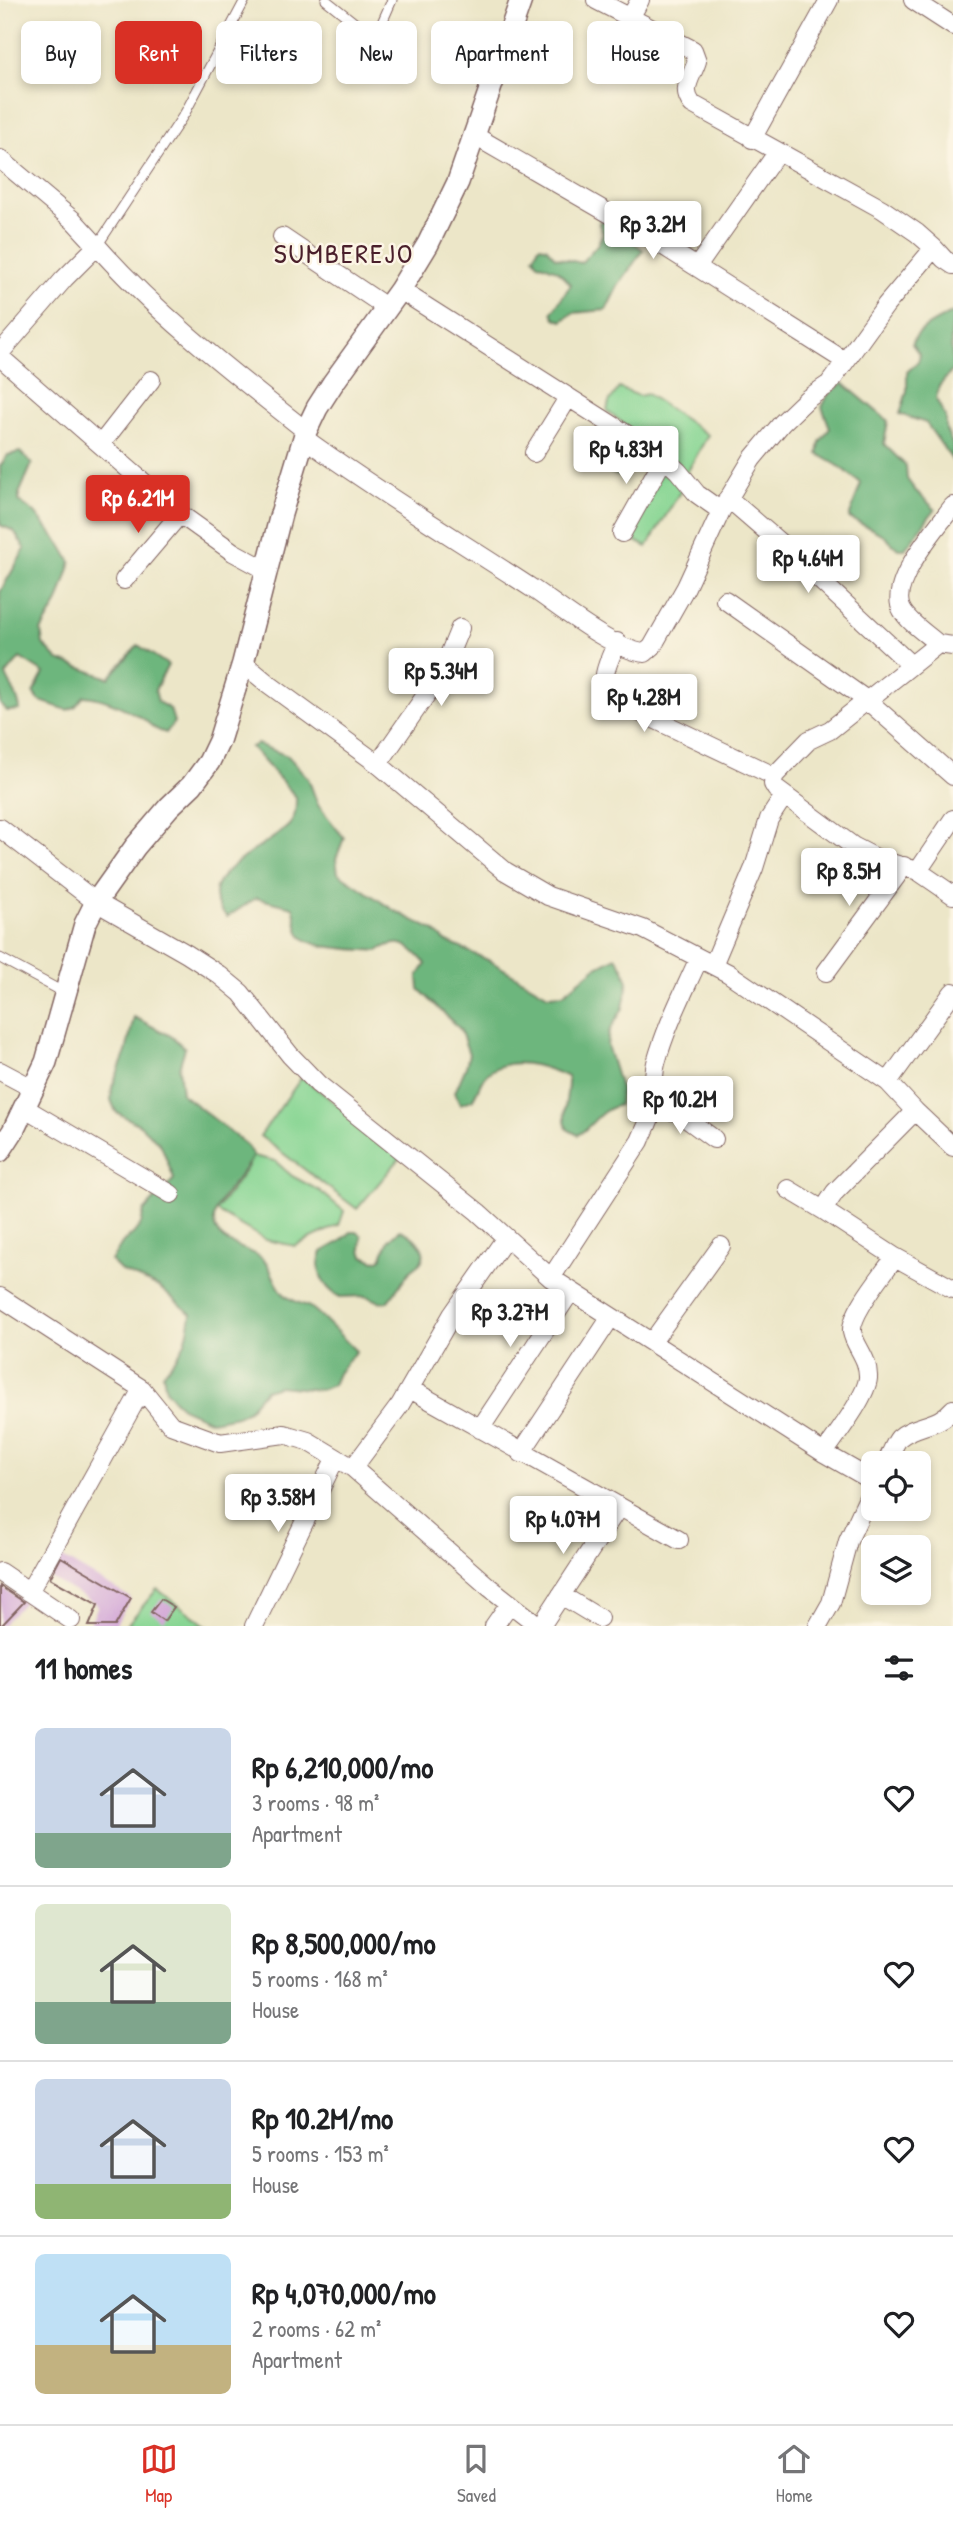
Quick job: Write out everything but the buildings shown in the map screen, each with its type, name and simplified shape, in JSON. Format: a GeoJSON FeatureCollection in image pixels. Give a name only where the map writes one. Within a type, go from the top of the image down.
{"type":"FeatureCollection","features":[{"type":"Feature","properties":{"kind":"street"},"geometry":{"type":"LineString","coordinates":[[0,1151],[46,1062],[85,924],[96,902],[135,847],[192,785],[219,741],[305,435],[317,408],[333,383],[400,290],[428,244],[458,182],[521,0]]}},
{"type":"Feature","properties":{"kind":"street"},"geometry":{"type":"LineString","coordinates":[[596,0],[693,50],[698,61],[685,90],[686,97],[692,104],[882,209],[917,233],[953,265]]}},
{"type":"Feature","properties":{"kind":"street"},"geometry":{"type":"LineString","coordinates":[[630,18],[640,0]]}},
{"type":"Feature","properties":{"kind":"street"},"geometry":{"type":"LineString","coordinates":[[752,139],[829,0]]}},
{"type":"Feature","properties":{"kind":"street"},"geometry":{"type":"LineString","coordinates":[[913,0],[953,26]]}},
{"type":"Feature","properties":{"kind":"street"},"geometry":{"type":"LineString","coordinates":[[475,136],[643,233],[845,361]]}},
{"type":"Feature","properties":{"kind":"street"},"geometry":{"type":"LineString","coordinates":[[697,267],[778,153]]}},
{"type":"Feature","properties":{"kind":"street"},"geometry":{"type":"LineString","coordinates":[[0,159],[74,221],[128,281],[195,343],[305,435],[412,512],[566,612],[636,652],[645,653],[652,647],[686,587],[725,504],[752,459],[782,423],[807,399],[830,384],[892,296],[934,248]]}},
{"type":"Feature","properties":{"kind":"street"},"geometry":{"type":"LineString","coordinates":[[282,237],[386,307]]}},
{"type":"Feature","properties":{"kind":"street"},"geometry":{"type":"LineString","coordinates":[[97,246],[0,355],[180,514],[233,552],[268,571]]}},
{"type":"Feature","properties":{"kind":"street"},"geometry":{"type":"LineString","coordinates":[[400,290],[664,458],[697,494],[725,504],[779,542],[911,665]]}},
{"type":"Feature","properties":{"kind":"street"},"geometry":{"type":"LineString","coordinates":[[101,444],[150,380]]}},
{"type":"Feature","properties":{"kind":"street"},"geometry":{"type":"LineString","coordinates":[[534,453],[568,398]]}},
{"type":"Feature","properties":{"kind":"street"},"geometry":{"type":"LineString","coordinates":[[622,533],[664,458]]}},
{"type":"Feature","properties":{"kind":"street"},"geometry":{"type":"LineString","coordinates":[[953,506],[909,568],[898,602],[903,612],[945,645],[911,665],[830,730],[809,740],[774,776],[773,784],[784,796],[853,846],[878,859],[911,868],[953,895]]}},
{"type":"Feature","properties":{"kind":"street"},"geometry":{"type":"LineString","coordinates":[[124,580],[180,514]]}},
{"type":"Feature","properties":{"kind":"street"},"geometry":{"type":"LineString","coordinates":[[725,600],[868,701],[953,776]]}},
{"type":"Feature","properties":{"kind":"street"},"geometry":{"type":"LineString","coordinates":[[378,764],[442,673],[460,628]]}},
{"type":"Feature","properties":{"kind":"street"},"geometry":{"type":"LineString","coordinates":[[617,642],[603,685],[608,697],[774,776]]}},
{"type":"Feature","properties":{"kind":"street"},"geometry":{"type":"LineString","coordinates":[[243,663],[378,764],[505,871],[558,900],[643,929],[706,961],[807,1025],[888,1082],[953,1147]]}},
{"type":"Feature","properties":{"kind":"street"},"geometry":{"type":"LineString","coordinates":[[551,1278],[640,1141],[653,1110],[652,1080],[673,1015],[706,961],[754,868],[769,819],[784,796]]}},
{"type":"Feature","properties":{"kind":"street"},"geometry":{"type":"LineString","coordinates":[[826,972],[953,819]]}},
{"type":"Feature","properties":{"kind":"street"},"geometry":{"type":"LineString","coordinates":[[0,828],[96,902],[218,974],[241,993],[290,1055],[318,1084],[478,1212],[551,1278],[824,1454],[861,1474]]}},
{"type":"Feature","properties":{"kind":"street"},"geometry":{"type":"LineString","coordinates":[[888,1082],[953,992]]}},
{"type":"Feature","properties":{"kind":"street"},"geometry":{"type":"LineString","coordinates":[[0,1070],[29,1099],[171,1194]]}},
{"type":"Feature","properties":{"kind":"street"},"geometry":{"type":"LineString","coordinates":[[653,1110],[676,1111],[714,1139]]}},
{"type":"Feature","properties":{"kind":"street"},"geometry":{"type":"LineString","coordinates":[[823,1210],[835,1192],[915,1111]]}},
{"type":"Feature","properties":{"kind":"street"},"geometry":{"type":"LineString","coordinates":[[788,1189],[895,1257],[953,1289]]}},
{"type":"Feature","properties":{"kind":"street"},"geometry":{"type":"LineString","coordinates":[[353,1468],[410,1389],[452,1315],[505,1239]]}},
{"type":"Feature","properties":{"kind":"street"},"geometry":{"type":"LineString","coordinates":[[652,1342],[721,1246]]}},
{"type":"Feature","properties":{"kind":"street"},"geometry":{"type":"LineString","coordinates":[[824,1454],[864,1393],[869,1379],[865,1357],[852,1332],[855,1316],[895,1257]]}},
{"type":"Feature","properties":{"kind":"street"},"geometry":{"type":"LineString","coordinates":[[480,1429],[571,1291]]}},
{"type":"Feature","properties":{"kind":"street"},"geometry":{"type":"LineString","coordinates":[[0,1297],[142,1389],[172,1425],[220,1443],[284,1434],[308,1441],[353,1468],[540,1626],[618,1508]]}},
{"type":"Feature","properties":{"kind":"street"},"geometry":{"type":"LineString","coordinates":[[522,1453],[611,1317]]}},
{"type":"Feature","properties":{"kind":"street"},"geometry":{"type":"LineString","coordinates":[[29,1592],[142,1389]]}},
{"type":"Feature","properties":{"kind":"street"},"geometry":{"type":"LineString","coordinates":[[410,1389],[679,1541]]}},
{"type":"Feature","properties":{"kind":"street"},"geometry":{"type":"LineString","coordinates":[[892,1451],[899,1439],[933,1424],[953,1409]]}},
{"type":"Feature","properties":{"kind":"street"},"geometry":{"type":"LineString","coordinates":[[254,1626],[335,1459]]}},
{"type":"Feature","properties":{"kind":"street"},"geometry":{"type":"LineString","coordinates":[[818,1626],[831,1603],[848,1541],[861,1513]]}},
{"type":"Feature","properties":{"kind":"street"},"geometry":{"type":"LineString","coordinates":[[0,1572],[71,1620]]}},
{"type":"Feature","properties":{"kind":"street"},"geometry":{"type":"LineString","coordinates":[[561,1595],[601,1623]]}},
{"type":"Feature","properties":{"kind":"street"},"geometry":{"type":"LineString","coordinates":[[494,1626],[510,1603]]}},
{"type":"Feature","properties":{"kind":"lane"},"geometry":{"type":"LineString","coordinates":[[97,246],[185,113],[245,0]]}},
{"type":"Feature","properties":{"kind":"lane"},"geometry":{"type":"LineString","coordinates":[[326,0],[360,27],[371,30],[381,25],[392,0]]}},
{"type":"Feature","properties":{"kind":"lane"},"geometry":{"type":"LineString","coordinates":[[0,958],[65,993]]}},
{"type":"Feature","properties":{"kind":"green space"},"geometry":{"type":"Polygon","coordinates":[[[600,221],[607,221],[643,250],[618,286],[606,310],[573,313],[562,321],[555,318],[552,312],[571,284],[557,270],[538,263],[534,257],[539,246],[546,247],[555,257],[581,263],[598,244],[603,233],[600,221]]]}},
{"type":"Feature","properties":{"kind":"green space"},"geometry":{"type":"Polygon","coordinates":[[[953,312],[953,370],[939,386],[936,399],[946,418],[946,430],[953,445],[953,461],[926,423],[900,414],[907,391],[907,372],[918,362],[920,355],[912,344],[915,338],[929,325],[953,312]]]}},
{"type":"Feature","properties":{"kind":"green space"},"geometry":{"type":"Polygon","coordinates":[[[843,383],[888,421],[884,444],[906,466],[907,479],[915,490],[935,509],[905,549],[898,549],[882,534],[849,518],[861,483],[818,454],[820,442],[830,428],[822,407],[828,395],[843,383]]]}},
{"type":"Feature","properties":{"kind":"green space"},"geometry":{"type":"Polygon","coordinates":[[[619,388],[639,396],[647,394],[708,435],[688,471],[683,487],[647,547],[618,532],[651,468],[630,457],[618,476],[601,468],[602,461],[624,424],[607,411],[609,402],[619,388]]]}},
{"type":"Feature","properties":{"kind":"green space"},"geometry":{"type":"Polygon","coordinates":[[[20,452],[32,464],[19,494],[19,501],[35,513],[71,562],[58,602],[41,631],[43,644],[58,660],[109,678],[138,645],[168,665],[155,690],[158,702],[170,709],[174,722],[166,733],[129,710],[99,698],[84,696],[75,707],[67,710],[40,701],[33,693],[44,673],[20,658],[6,675],[20,710],[7,711],[0,704],[0,592],[25,549],[14,531],[0,525],[0,466],[8,455],[20,452]]]}},
{"type":"Feature","properties":{"kind":"green space"},"geometry":{"type":"Polygon","coordinates":[[[257,744],[288,756],[308,778],[318,805],[344,838],[336,859],[338,873],[395,911],[435,931],[445,941],[490,961],[548,995],[563,994],[595,968],[616,957],[628,982],[623,1008],[609,1032],[607,1045],[621,1091],[619,1105],[601,1114],[578,1135],[567,1129],[565,1122],[568,1077],[537,1066],[515,1063],[494,1069],[485,1076],[472,1100],[460,1104],[455,1092],[469,1054],[460,1029],[419,989],[418,976],[426,964],[415,952],[399,944],[378,951],[335,948],[313,943],[300,934],[293,907],[256,898],[227,917],[216,902],[216,889],[223,876],[235,864],[290,824],[295,811],[296,797],[251,747],[257,744]]]}},
{"type":"Feature","properties":{"kind":"green space"},"geometry":{"type":"Polygon","coordinates":[[[134,1017],[171,1036],[185,1048],[179,1068],[182,1094],[247,1145],[253,1156],[219,1204],[215,1212],[215,1228],[223,1239],[262,1259],[284,1294],[313,1309],[356,1351],[338,1373],[333,1385],[320,1390],[279,1386],[265,1390],[248,1410],[237,1416],[211,1421],[184,1409],[166,1390],[163,1374],[183,1347],[191,1314],[159,1287],[121,1271],[111,1261],[122,1243],[141,1224],[144,1211],[174,1179],[161,1145],[140,1125],[116,1112],[111,1100],[112,1087],[126,1052],[134,1017]]]}},
{"type":"Feature","properties":{"kind":"green space"},"geometry":{"type":"Polygon","coordinates":[[[302,1077],[402,1156],[357,1209],[260,1136],[302,1077]]]}},
{"type":"Feature","properties":{"kind":"green space"},"geometry":{"type":"Polygon","coordinates":[[[253,1156],[275,1161],[292,1176],[320,1191],[344,1211],[339,1225],[295,1246],[266,1240],[216,1211],[253,1156]]]}},
{"type":"Feature","properties":{"kind":"green space"},"geometry":{"type":"Polygon","coordinates":[[[400,1230],[419,1243],[423,1258],[387,1302],[367,1296],[340,1297],[329,1289],[320,1271],[322,1252],[351,1232],[357,1232],[362,1236],[363,1256],[375,1261],[381,1259],[389,1240],[400,1230]]]}},
{"type":"Feature","properties":{"kind":"green space"},"geometry":{"type":"Polygon","coordinates":[[[157,1589],[207,1626],[126,1626],[157,1589]]]}},
{"type":"Feature","properties":{"kind":"district","name":"SUMBEREJO"},"geometry":{"type":"Point","coordinates":[344,253]}}]}
